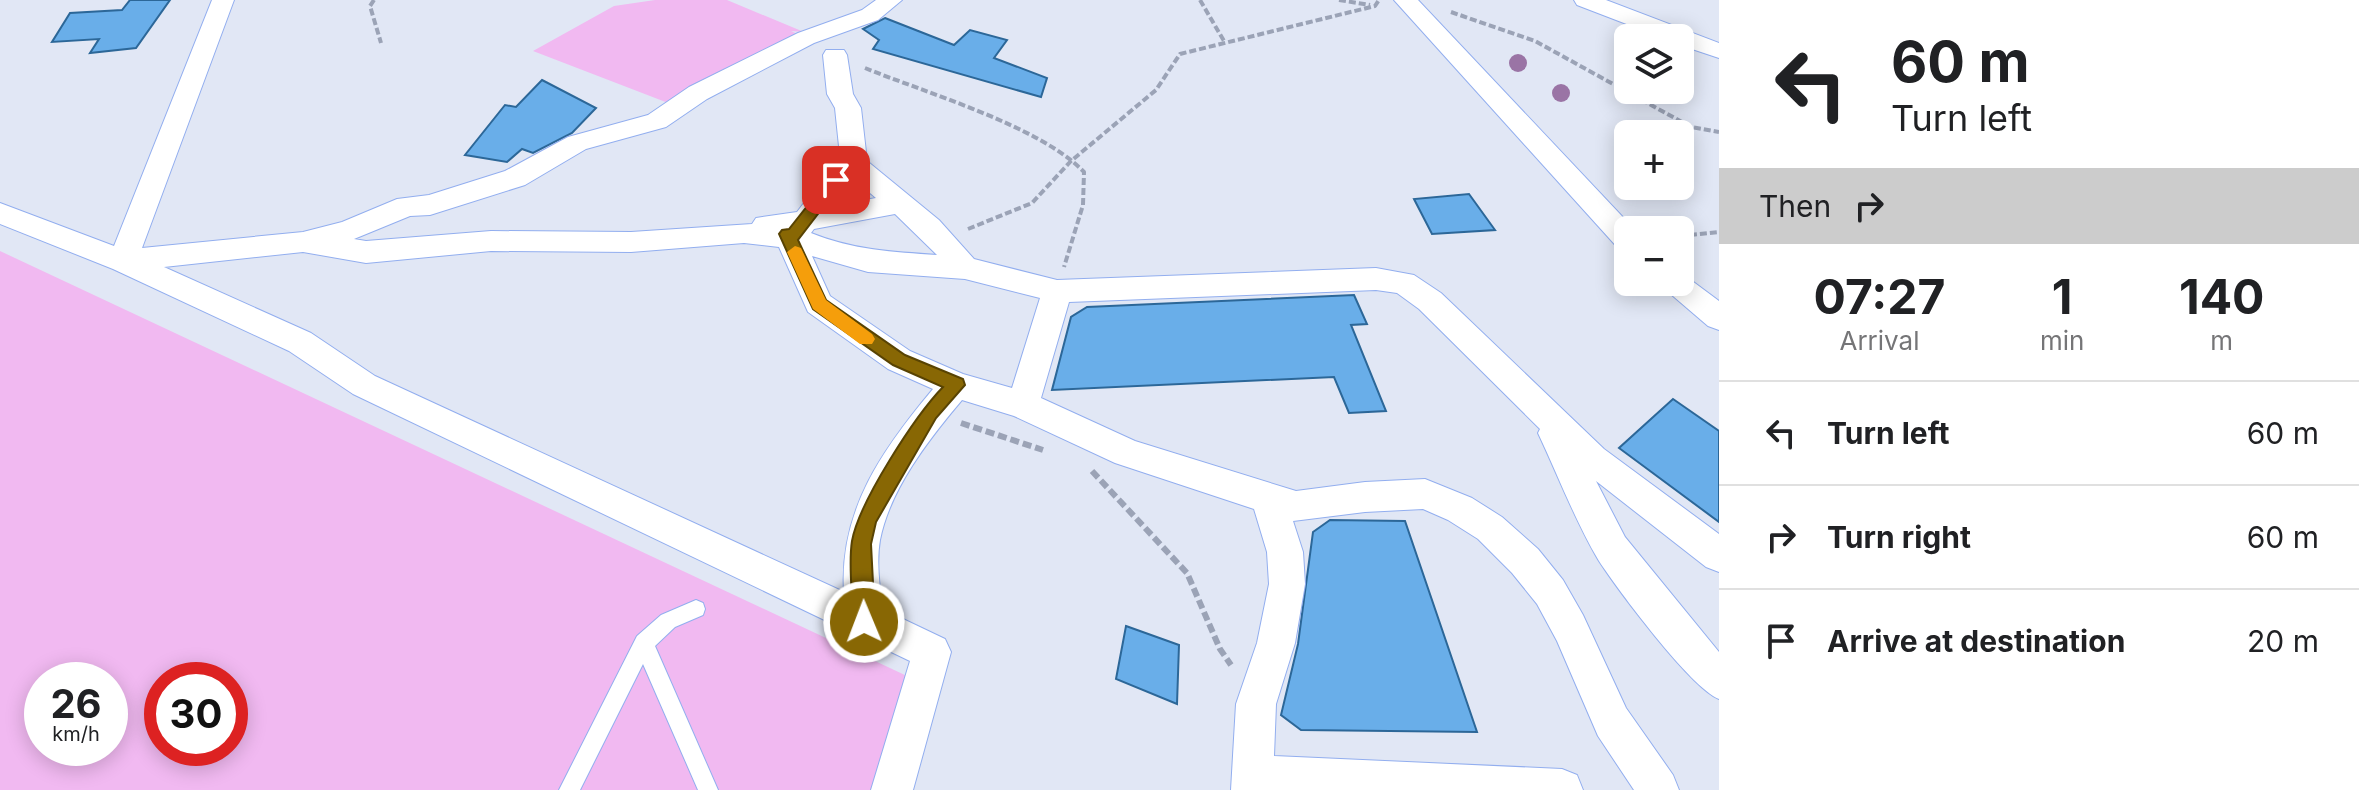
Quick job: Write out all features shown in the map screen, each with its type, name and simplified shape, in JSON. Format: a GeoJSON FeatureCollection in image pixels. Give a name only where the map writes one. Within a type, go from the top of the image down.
{"type":"FeatureCollection","features":[{"type":"Feature","properties":{"kind":"street"},"geometry":{"type":"LineString","coordinates":[[123,261],[223,0]]}},
{"type":"Feature","properties":{"kind":"street"},"geometry":{"type":"LineString","coordinates":[[123,261],[303,242],[348,231],[407,206],[430,205],[515,178],[577,143],[657,121],[698,93],[806,38],[870,15],[891,0]]}},
{"type":"Feature","properties":{"kind":"street"},"geometry":{"type":"LineString","coordinates":[[1585,0],[1719,51]]}},
{"type":"Feature","properties":{"kind":"street"},"geometry":{"type":"LineString","coordinates":[[1409,4],[1614,226]]}},
{"type":"Feature","properties":{"kind":"street"},"geometry":{"type":"LineString","coordinates":[[835,55],[840,94],[848,108],[853,139],[852,159],[860,173],[941,240],[965,268]]}},
{"type":"Feature","properties":{"kind":"street"},"geometry":{"type":"LineString","coordinates":[[795,230],[852,159]]}},
{"type":"Feature","properties":{"kind":"street"},"geometry":{"type":"LineString","coordinates":[[303,242],[340,250],[377,252],[491,241],[631,242],[744,233],[773,238],[899,203]]}},
{"type":"Feature","properties":{"kind":"street"},"geometry":{"type":"LineString","coordinates":[[0,213],[123,261],[300,342],[364,385],[932,652],[892,790]]}},
{"type":"Feature","properties":{"kind":"street"},"geometry":{"type":"LineString","coordinates":[[795,230],[834,254],[868,261],[965,268],[1057,291],[1376,279],[1404,283],[1430,301],[1592,459],[1719,555]]}},
{"type":"Feature","properties":{"kind":"street"},"geometry":{"type":"LineString","coordinates":[[795,230],[819,304],[899,360],[956,385],[1023,405],[1127,453],[1296,507],[1365,497],[1425,494],[1460,509],[1490,528],[1525,561],[1550,592],[1570,628],[1612,722],[1658,790]]}},
{"type":"Feature","properties":{"kind":"street"},"geometry":{"type":"LineString","coordinates":[[1023,405],[1057,291]]}},
{"type":"Feature","properties":{"kind":"street"},"geometry":{"type":"LineString","coordinates":[[1693,296],[1719,318]]}},
{"type":"Feature","properties":{"kind":"street"},"geometry":{"type":"LineString","coordinates":[[864,622],[861,544],[867,520],[930,413],[956,385]]}},
{"type":"Feature","properties":{"kind":"street"},"geometry":{"type":"LineString","coordinates":[[1544,412],[1612,549],[1686,644],[1719,680]]}},
{"type":"Feature","properties":{"kind":"street"},"geometry":{"type":"LineString","coordinates":[[1268,499],[1285,552],[1287,584],[1276,643],[1256,704],[1253,783],[1562,790]]}},
{"type":"Feature","properties":{"kind":"lane"},"geometry":{"type":"LineString","coordinates":[[569,790],[644,643],[668,621],[696,609]]}},
{"type":"Feature","properties":{"kind":"lane"},"geometry":{"type":"LineString","coordinates":[[644,643],[708,790]]}},
{"type":"Feature","properties":{"kind":"path"},"geometry":{"type":"LineString","coordinates":[[374,0],[370,6],[371,16],[381,43]]}},
{"type":"Feature","properties":{"kind":"path"},"geometry":{"type":"LineString","coordinates":[[1200,0],[1224,41]]}},
{"type":"Feature","properties":{"kind":"path"},"geometry":{"type":"LineString","coordinates":[[1339,0],[1375,6]]}},
{"type":"Feature","properties":{"kind":"path"},"geometry":{"type":"LineString","coordinates":[[941,240],[1032,203],[1071,161],[1156,90],[1180,54],[1375,6],[1409,4],[1461,13],[1535,41],[1691,127],[1719,132]]}},
{"type":"Feature","properties":{"kind":"path"},"geometry":{"type":"LineString","coordinates":[[835,55],[968,108],[1056,150],[1083,170],[1086,185],[1057,291]]}},
{"type":"Feature","properties":{"kind":"path"},"geometry":{"type":"LineString","coordinates":[[1694,235],[1719,232]]}},
{"type":"Feature","properties":{"kind":"path"},"geometry":{"type":"LineString","coordinates":[[930,413],[1056,455]]}},
{"type":"Feature","properties":{"kind":"path"},"geometry":{"type":"LineString","coordinates":[[1084,464],[1187,573],[1220,649],[1256,704]]}},
{"type":"Feature","properties":{"kind":"shaded area"},"geometry":{"type":"Polygon","coordinates":[[[655,0],[727,0],[804,32],[791,31],[806,38],[676,106],[533,51],[614,6],[655,0]]]}},
{"type":"Feature","properties":{"kind":"shaded area"},"geometry":{"type":"Polygon","coordinates":[[[0,251],[907,676],[871,790],[0,790],[0,251]]]}},
{"type":"Feature","properties":{"kind":"building"},"geometry":{"type":"Polygon","coordinates":[[[130,0],[170,0],[136,48],[90,53],[99,39],[52,42],[70,13],[122,10],[130,0]]]}},
{"type":"Feature","properties":{"kind":"building"},"geometry":{"type":"Polygon","coordinates":[[[885,18],[954,45],[970,30],[1007,40],[994,58],[1047,78],[1041,97],[873,49],[879,40],[863,29],[885,18]]]}},
{"type":"Feature","properties":{"kind":"building"},"geometry":{"type":"Polygon","coordinates":[[[542,80],[596,108],[572,133],[533,153],[522,149],[507,162],[465,155],[505,105],[516,107],[542,80]]]}},
{"type":"Feature","properties":{"kind":"building"},"geometry":{"type":"Polygon","coordinates":[[[1469,194],[1495,230],[1432,234],[1414,199],[1469,194]]]}},
{"type":"Feature","properties":{"kind":"building"},"geometry":{"type":"Polygon","coordinates":[[[1354,295],[1367,324],[1351,325],[1386,411],[1349,413],[1334,377],[1052,390],[1071,317],[1087,307],[1354,295]]]}},
{"type":"Feature","properties":{"kind":"building"},"geometry":{"type":"Polygon","coordinates":[[[1673,399],[1719,431],[1719,522],[1619,448],[1673,399]]]}},
{"type":"Feature","properties":{"kind":"building"},"geometry":{"type":"Polygon","coordinates":[[[1330,520],[1405,521],[1477,732],[1301,730],[1281,715],[1298,644],[1313,532],[1330,520]]]}},
{"type":"Feature","properties":{"kind":"building"},"geometry":{"type":"Polygon","coordinates":[[[1126,626],[1179,645],[1177,704],[1116,679],[1126,626]]]}},
{"type":"Feature","properties":{"kind":"slow traffic"},"geometry":{"type":"LineString","coordinates":[[795,252],[819,304],[866,339]]}},
{"type":"Feature","properties":{"kind":"route"},"geometry":{"type":"LineString","coordinates":[[836,180],[792,236],[787,234],[819,304],[899,360],[956,385],[930,413],[867,520],[861,544],[864,622]]}}]}
